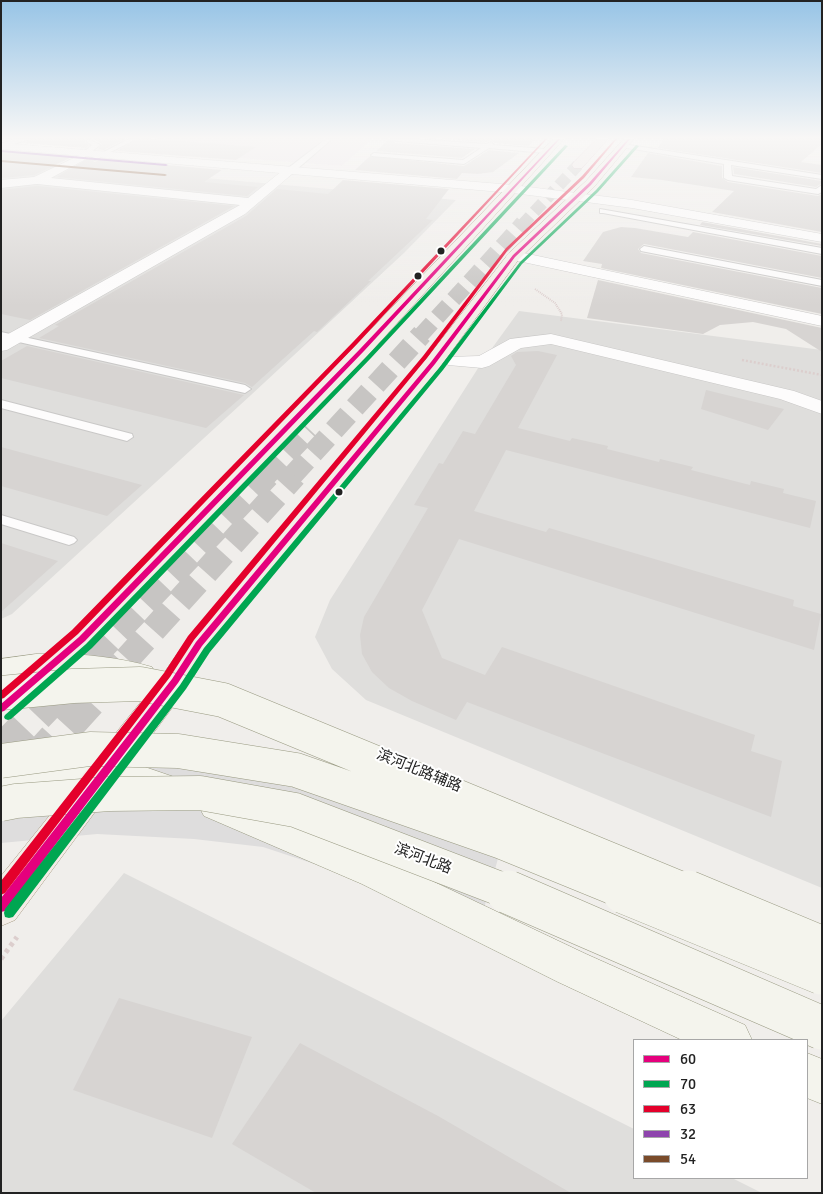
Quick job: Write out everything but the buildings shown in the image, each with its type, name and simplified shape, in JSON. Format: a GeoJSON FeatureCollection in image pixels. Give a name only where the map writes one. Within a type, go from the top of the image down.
{"type":"FeatureCollection","features":[{"type":"Feature","properties":{"kind":"main road"},"geometry":{"type":"LineString","coordinates":[[1,709],[55,664],[362,350],[508,195]]}},
{"type":"Feature","properties":{"kind":"main road"},"geometry":{"type":"LineString","coordinates":[[1,907],[175,681],[199,644],[432,363],[514,256],[578,195]]}},
{"type":"Feature","properties":{"kind":"main road","name":"滨河北路辅路"},"geometry":{"type":"LineString","coordinates":[[1,670],[26,664],[81,664],[205,686],[634,859],[822,939]]}},
{"type":"Feature","properties":{"kind":"main road"},"geometry":{"type":"LineString","coordinates":[[1,693],[73,686],[140,684],[223,700],[822,948]]}},
{"type":"Feature","properties":{"kind":"main road"},"geometry":{"type":"LineString","coordinates":[[1,761],[90,749],[178,751],[296,770],[502,842],[822,973]]}},
{"type":"Feature","properties":{"kind":"main road"},"geometry":{"type":"LineString","coordinates":[[1,782],[105,772],[139,778],[220,806],[375,872],[572,968],[728,1039]]}},
{"type":"Feature","properties":{"kind":"main road","name":"滨河北路"},"geometry":{"type":"LineString","coordinates":[[1,804],[16,801],[109,794],[200,792],[295,810],[527,899],[822,1028]]}},
{"type":"Feature","properties":{"kind":"main road"},"geometry":{"type":"LineString","coordinates":[[808,1076],[822,1082]]}},
{"type":"Feature","properties":{"kind":"street"},"geometry":{"type":"LineString","coordinates":[[180,195],[250,202]]}},
{"type":"Feature","properties":{"kind":"street"},"geometry":{"type":"LineString","coordinates":[[6,340],[240,211],[259,195]]}},
{"type":"Feature","properties":{"kind":"street"},"geometry":{"type":"LineString","coordinates":[[540,195],[632,204],[822,238]]}},
{"type":"Feature","properties":{"kind":"street"},"geometry":{"type":"LineString","coordinates":[[514,256],[822,321]]}},
{"type":"Feature","properties":{"kind":"street"},"geometry":{"type":"LineString","coordinates":[[455,361],[482,362],[516,343],[551,340],[787,395],[822,408]]}},
{"type":"Feature","properties":{"kind":"lane"},"geometry":{"type":"LineString","coordinates":[[603,211],[822,251]]}},
{"type":"Feature","properties":{"kind":"lane"},"geometry":{"type":"LineString","coordinates":[[644,249],[822,283]]}},
{"type":"Feature","properties":{"kind":"lane"},"geometry":{"type":"LineString","coordinates":[[6,340],[245,389]]}},
{"type":"Feature","properties":{"kind":"lane"},"geometry":{"type":"LineString","coordinates":[[1,404],[127,437]]}},
{"type":"Feature","properties":{"kind":"lane"},"geometry":{"type":"LineString","coordinates":[[1,519],[69,540]]}},
{"type":"Feature","properties":{"kind":"path"},"geometry":{"type":"LineString","coordinates":[[535,289],[555,303],[562,314],[560,324],[551,340]]}},
{"type":"Feature","properties":{"kind":"shaded area"},"geometry":{"type":"Polygon","coordinates":[[[1,195],[396,195],[456,200],[404,253],[251,395],[12,614],[1,619],[1,195]]]}},
{"type":"Feature","properties":{"kind":"shaded area"},"geometry":{"type":"Polygon","coordinates":[[[519,311],[822,350],[822,888],[366,700],[332,669],[315,637],[330,600],[482,362],[519,311]]]}},
{"type":"Feature","properties":{"kind":"shaded area"},"geometry":{"type":"Polygon","coordinates":[[[124,873],[633,1128],[633,1179],[734,1179],[762,1193],[1,1193],[1,1021],[124,873]]]}},
{"type":"Feature","properties":{"kind":"pier"},"geometry":{"type":"Polygon","coordinates":[[[170,760],[289,783],[499,855],[481,919],[263,847],[194,839],[97,834],[1,843],[1,780],[170,760]]]}},
{"type":"Feature","properties":{"kind":"tunnel"},"geometry":{"type":"LineString","coordinates":[[522,225],[550,195]]}},
{"type":"Feature","properties":{"kind":"tunnel"},"geometry":{"type":"LineString","coordinates":[[421,335],[523,223]]}},
{"type":"Feature","properties":{"kind":"tunnel"},"geometry":{"type":"LineString","coordinates":[[292,476],[422,334]]}},
{"type":"Feature","properties":{"kind":"tunnel"},"geometry":{"type":"LineString","coordinates":[[266,476],[310,430]]}},
{"type":"Feature","properties":{"kind":"tunnel"},"geometry":{"type":"LineString","coordinates":[[91,659],[267,475]]}},
{"type":"Feature","properties":{"kind":"tunnel"},"geometry":{"type":"LineString","coordinates":[[127,659],[294,475]]}},
{"type":"Feature","properties":{"kind":"tunnel"},"geometry":{"type":"LineString","coordinates":[[1,752],[92,657]]}},
{"type":"Feature","properties":{"kind":"tunnel"},"geometry":{"type":"LineString","coordinates":[[32,764],[129,657]]}},
{"type":"Feature","properties":{"kind":"transit line","name":"63"},"geometry":{"type":"LineString","coordinates":[[1,696],[75,632],[355,343],[494,195]]}},
{"type":"Feature","properties":{"kind":"transit line","name":"60"},"geometry":{"type":"LineString","coordinates":[[1,709],[82,639],[362,350],[507,195]]}},
{"type":"Feature","properties":{"kind":"transit line","name":"70"},"geometry":{"type":"LineString","coordinates":[[8,717],[89,646],[369,357],[521,195]]}},
{"type":"Feature","properties":{"kind":"transit line","name":"63"},"geometry":{"type":"LineString","coordinates":[[1,890],[167,675],[191,638],[425,357],[507,249],[564,195]]}},
{"type":"Feature","properties":{"kind":"transit line","name":"60"},"geometry":{"type":"LineString","coordinates":[[1,907],[175,681],[199,644],[433,363],[514,256],[579,195]]}},
{"type":"Feature","properties":{"kind":"transit line","name":"70"},"geometry":{"type":"LineString","coordinates":[[9,913],[183,687],[207,650],[441,369],[521,263],[593,195]]}}]}
